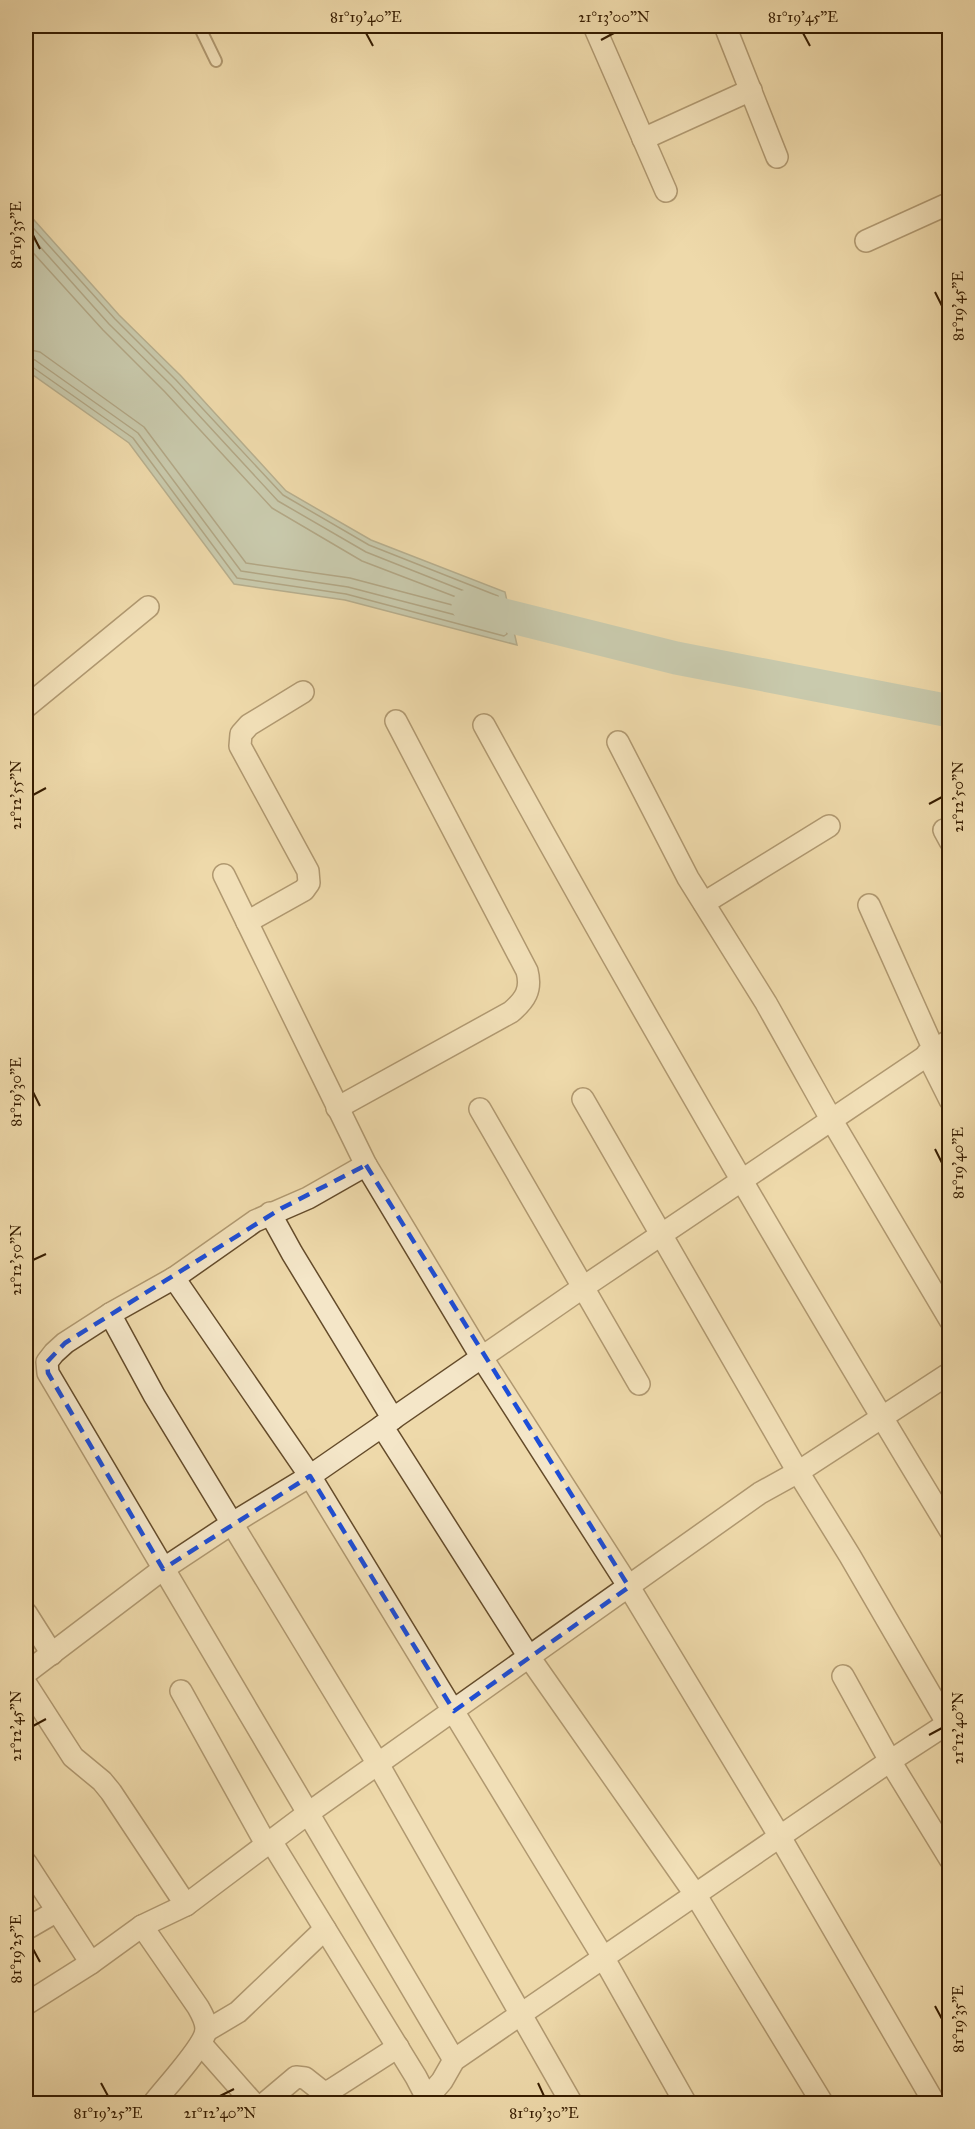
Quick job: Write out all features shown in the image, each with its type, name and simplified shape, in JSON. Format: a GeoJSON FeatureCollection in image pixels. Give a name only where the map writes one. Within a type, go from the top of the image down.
{"type":"FeatureCollection","features":[{"type":"Feature","properties":{"kind":"street"},"geometry":{"type":"LineString","coordinates":[[594,26],[666,191]]}},
{"type":"Feature","properties":{"kind":"street"},"geometry":{"type":"LineString","coordinates":[[725,26],[777,157]]}},
{"type":"Feature","properties":{"kind":"street"},"geometry":{"type":"LineString","coordinates":[[643,139],[751,90]]}},
{"type":"Feature","properties":{"kind":"street"},"geometry":{"type":"LineString","coordinates":[[866,241],[950,204]]}},
{"type":"Feature","properties":{"kind":"street"},"geometry":{"type":"LineString","coordinates":[[26,707],[148,607]]}},
{"type":"Feature","properties":{"kind":"street"},"geometry":{"type":"LineString","coordinates":[[248,922],[304,890],[309,882],[308,871],[240,746],[241,734],[249,725],[303,692]]}},
{"type":"Feature","properties":{"kind":"street"},"geometry":{"type":"LineString","coordinates":[[337,1108],[511,1012],[523,1002],[530,983],[526,971],[396,721]]}},
{"type":"Feature","properties":{"kind":"street"},"geometry":{"type":"LineString","coordinates":[[484,725],[568,878],[742,1179],[950,1530]]}},
{"type":"Feature","properties":{"kind":"street"},"geometry":{"type":"LineString","coordinates":[[618,742],[688,878],[766,1004],[950,1320]]}},
{"type":"Feature","properties":{"kind":"street"},"geometry":{"type":"LineString","coordinates":[[704,903],[828,826]]}},
{"type":"Feature","properties":{"kind":"street"},"geometry":{"type":"LineString","coordinates":[[224,875],[366,1165],[482,1358],[629,1587],[780,1837],[929,2101]]}},
{"type":"Feature","properties":{"kind":"street"},"geometry":{"type":"LineString","coordinates":[[869,905],[937,1048],[950,1100]]}},
{"type":"Feature","properties":{"kind":"street"},"geometry":{"type":"LineString","coordinates":[[26,1673],[163,1569],[310,1476],[582,1288],[937,1048]]}},
{"type":"Feature","properties":{"kind":"street"},"geometry":{"type":"LineString","coordinates":[[181,1691],[269,1842],[398,2047],[426,2102],[454,2060],[890,1761],[949,1725],[798,1472],[583,1099]]}},
{"type":"Feature","properties":{"kind":"street"},"geometry":{"type":"LineString","coordinates":[[480,1108],[639,1384]]}},
{"type":"Feature","properties":{"kind":"street"},"geometry":{"type":"LineString","coordinates":[[366,1165],[308,1198],[255,1221],[174,1278],[110,1314],[65,1343],[47,1362],[48,1373],[454,2060]]}},
{"type":"Feature","properties":{"kind":"street"},"geometry":{"type":"LineString","coordinates":[[270,1213],[387,1423],[529,1657],[696,1894],[823,2103]]}},
{"type":"Feature","properties":{"kind":"street"},"geometry":{"type":"LineString","coordinates":[[174,1278],[310,1476],[603,1957],[686,2103]]}},
{"type":"Feature","properties":{"kind":"street"},"geometry":{"type":"LineString","coordinates":[[110,1314],[154,1395],[378,1764],[572,2103]]}},
{"type":"Feature","properties":{"kind":"street"},"geometry":{"type":"LineString","coordinates":[[26,2004],[92,1963],[142,1926],[186,1905],[307,1814],[760,1493],[798,1472],[950,1373]]}},
{"type":"Feature","properties":{"kind":"street"},"geometry":{"type":"LineString","coordinates":[[26,1613],[52,1654]]}},
{"type":"Feature","properties":{"kind":"street"},"geometry":{"type":"LineString","coordinates":[[843,1676],[890,1761],[950,1859]]}},
{"type":"Feature","properties":{"kind":"street"},"geometry":{"type":"LineString","coordinates":[[26,1684],[73,1757],[102,1781],[111,1792],[186,1905]]}},
{"type":"Feature","properties":{"kind":"street"},"geometry":{"type":"LineString","coordinates":[[26,1863],[92,1963]]}},
{"type":"Feature","properties":{"kind":"street"},"geometry":{"type":"LineString","coordinates":[[26,1929],[57,1911]]}},
{"type":"Feature","properties":{"kind":"street"},"geometry":{"type":"LineString","coordinates":[[142,1926],[198,2007],[204,2018],[204,2037],[254,2103]]}},
{"type":"Feature","properties":{"kind":"street"},"geometry":{"type":"LineString","coordinates":[[153,2103],[204,2037],[238,2012],[325,1929]]}},
{"type":"Feature","properties":{"kind":"street"},"geometry":{"type":"LineString","coordinates":[[264,2103],[296,2078],[305,2078],[324,2093],[398,2047]]}},
{"type":"Feature","properties":{"kind":"lane"},"geometry":{"type":"LineString","coordinates":[[199,26],[216,61]]}},
{"type":"Feature","properties":{"kind":"highlighted area"},"geometry":{"type":"Polygon","coordinates":[[[366,1165],[629,1587],[454,1711],[310,1476],[163,1569],[48,1373],[47,1362],[65,1343],[282,1208],[366,1165]]]}},
{"type":"Feature","properties":{"kind":"water"},"geometry":{"type":"Polygon","coordinates":[[[26,211],[119,315],[181,376],[286,491],[371,540],[505,592],[517,645],[345,600],[234,584],[129,443],[26,370],[26,211]]]}},
{"type":"Feature","properties":{"kind":"waterway"},"geometry":{"type":"LineString","coordinates":[[468,606],[676,658],[950,711]]}}]}
